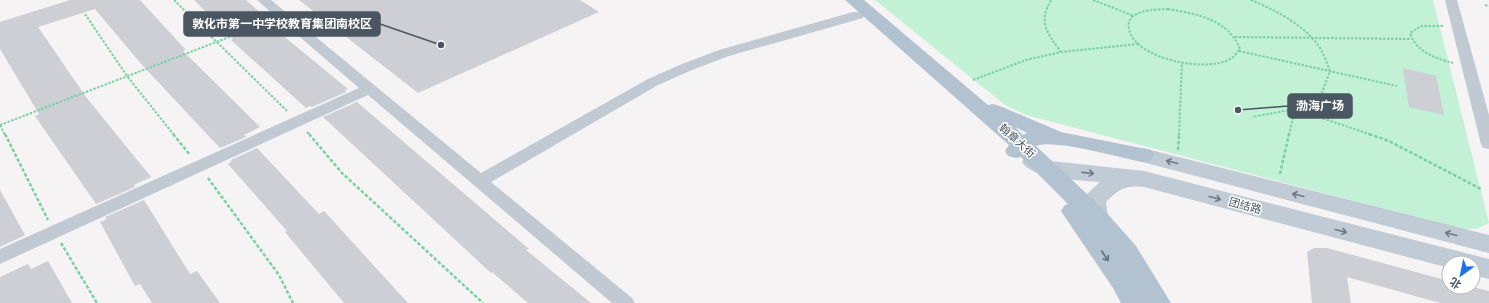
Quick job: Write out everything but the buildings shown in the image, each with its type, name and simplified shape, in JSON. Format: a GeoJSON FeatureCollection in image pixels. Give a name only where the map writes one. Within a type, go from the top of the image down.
{"type":"FeatureCollection","features":[{"type":"Feature","properties":{"kind":"main road","name":"翰章大街"},"geometry":{"type":"LineString","coordinates":[[841,0],[856,8],[969,88],[1020,151],[1064,199],[1083,223],[1134,303]]}},
{"type":"Feature","properties":{"kind":"main road","name":"翰章大街"},"geometry":{"type":"LineString","coordinates":[[856,8],[1020,151]]}},
{"type":"Feature","properties":{"kind":"main road"},"geometry":{"type":"LineString","coordinates":[[969,88],[1011,119],[1068,139],[1144,155],[1489,244]]}},
{"type":"Feature","properties":{"kind":"main road"},"geometry":{"type":"LineString","coordinates":[[1020,151],[1038,136],[1068,139]]}},
{"type":"Feature","properties":{"kind":"main road","name":"团结路"},"geometry":{"type":"LineString","coordinates":[[1020,151],[1047,168],[1144,179],[1441,257]]}},
{"type":"Feature","properties":{"kind":"main road"},"geometry":{"type":"LineString","coordinates":[[1047,168],[1096,217],[1127,253],[1158,303]]}},
{"type":"Feature","properties":{"kind":"main road"},"geometry":{"type":"LineString","coordinates":[[1096,217],[1094,201],[1104,189],[1117,181],[1131,178]]}},
{"type":"Feature","properties":{"kind":"street"},"geometry":{"type":"LineString","coordinates":[[263,0],[625,303]]}},
{"type":"Feature","properties":{"kind":"street"},"geometry":{"type":"LineString","coordinates":[[1451,0],[1489,144]]}},
{"type":"Feature","properties":{"kind":"street"},"geometry":{"type":"LineString","coordinates":[[480,181],[653,82],[724,53],[856,8]]}},
{"type":"Feature","properties":{"kind":"street"},"geometry":{"type":"LineString","coordinates":[[0,258],[370,89]]}},
{"type":"Feature","properties":{"kind":"path"},"geometry":{"type":"LineString","coordinates":[[174,0],[298,122],[342,173],[483,303]]}},
{"type":"Feature","properties":{"kind":"path"},"geometry":{"type":"LineString","coordinates":[[1051,0],[1044,10],[1046,31],[1060,52]]}},
{"type":"Feature","properties":{"kind":"path"},"geometry":{"type":"LineString","coordinates":[[1093,0],[1134,16]]}},
{"type":"Feature","properties":{"kind":"path"},"geometry":{"type":"LineString","coordinates":[[1251,0],[1265,6],[1297,25],[1320,47],[1330,71],[1322,93],[1295,109],[1252,117]]}},
{"type":"Feature","properties":{"kind":"path"},"geometry":{"type":"LineString","coordinates":[[1485,5],[1489,6]]}},
{"type":"Feature","properties":{"kind":"path"},"geometry":{"type":"LineString","coordinates":[[1151,10],[1168,10],[1186,12],[1218,23],[1235,37],[1238,40],[1240,49],[1236,56],[1227,62],[1212,65],[1195,65],[1157,55],[1139,44],[1131,37],[1127,28],[1129,20],[1138,13],[1151,10]]}},
{"type":"Feature","properties":{"kind":"path"},"geometry":{"type":"LineString","coordinates":[[85,14],[127,76],[199,166],[279,275],[293,303]]}},
{"type":"Feature","properties":{"kind":"path"},"geometry":{"type":"LineString","coordinates":[[97,303],[55,232],[0,125],[258,26]]}},
{"type":"Feature","properties":{"kind":"path"},"geometry":{"type":"LineString","coordinates":[[1459,29],[1421,26],[1413,29],[1410,33],[1411,39],[1417,46],[1428,54],[1469,68]]}},
{"type":"Feature","properties":{"kind":"path"},"geometry":{"type":"LineString","coordinates":[[1235,37],[1411,39]]}},
{"type":"Feature","properties":{"kind":"path"},"geometry":{"type":"LineString","coordinates":[[969,88],[1026,60],[1060,52],[1139,44]]}},
{"type":"Feature","properties":{"kind":"path"},"geometry":{"type":"LineString","coordinates":[[1239,51],[1398,86]]}},
{"type":"Feature","properties":{"kind":"path"},"geometry":{"type":"LineString","coordinates":[[1177,164],[1182,62]]}},
{"type":"Feature","properties":{"kind":"path"},"geometry":{"type":"LineString","coordinates":[[1278,181],[1295,109]]}},
{"type":"Feature","properties":{"kind":"path"},"geometry":{"type":"LineString","coordinates":[[1295,109],[1389,141],[1481,189]]}},
{"type":"Feature","properties":{"kind":"green space"},"geometry":{"type":"Polygon","coordinates":[[[875,0],[1433,0],[1489,223],[1476,229],[1461,229],[1026,115],[1005,105],[875,0]]]}},
{"type":"Feature","properties":{"kind":"place","name":"敦化市第一中学校教育集团南校区"},"geometry":{"type":"Point","coordinates":[441,45]}},
{"type":"Feature","properties":{"kind":"place","name":"渤海广场"},"geometry":{"type":"Point","coordinates":[1238,110]}}]}
